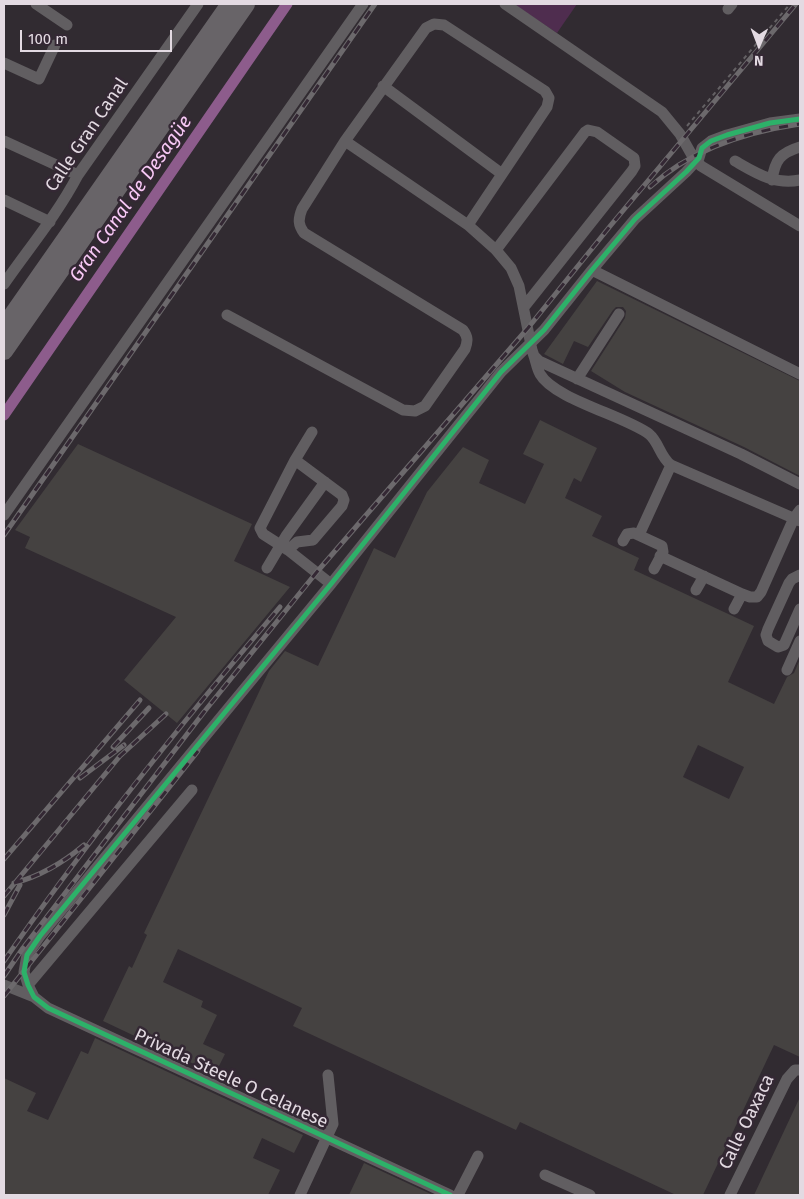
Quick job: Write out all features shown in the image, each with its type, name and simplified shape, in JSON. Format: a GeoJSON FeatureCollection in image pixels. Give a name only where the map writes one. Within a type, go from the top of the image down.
{"type":"FeatureCollection","features":[{"type":"Feature","properties":{"kind":"highway"},"geometry":{"type":"LineString","coordinates":[[4,327],[230,4]]}},
{"type":"Feature","properties":{"kind":"highway"},"geometry":{"type":"LineString","coordinates":[[4,351],[246,4]]}},
{"type":"Feature","properties":{"kind":"street"},"geometry":{"type":"LineString","coordinates":[[36,4],[67,25]]}},
{"type":"Feature","properties":{"kind":"street","name":"Calle Gran Canal"},"geometry":{"type":"LineString","coordinates":[[5,279],[50,222],[78,175],[198,4]]}},
{"type":"Feature","properties":{"kind":"street"},"geometry":{"type":"LineString","coordinates":[[4,515],[363,4]]}},
{"type":"Feature","properties":{"kind":"street"},"geometry":{"type":"LineString","coordinates":[[505,4],[662,112],[680,134],[696,162],[701,166],[800,226]]}},
{"type":"Feature","properties":{"kind":"street"},"geometry":{"type":"LineString","coordinates":[[227,315],[403,410],[409,412],[420,410],[425,406],[464,349],[468,339],[463,330],[304,233],[300,228],[299,222],[302,209],[383,86],[426,28],[439,23],[545,91],[549,98],[547,107],[468,225]]}},
{"type":"Feature","properties":{"kind":"street"},"geometry":{"type":"LineString","coordinates":[[4,63],[39,79],[55,45]]}},
{"type":"Feature","properties":{"kind":"street"},"geometry":{"type":"LineString","coordinates":[[383,86],[502,174]]}},
{"type":"Feature","properties":{"kind":"street"},"geometry":{"type":"LineString","coordinates":[[34,998],[24,972],[27,955],[40,936],[331,584],[501,372],[544,330],[635,219],[696,162],[702,148],[711,141],[763,125],[800,119]]}},
{"type":"Feature","properties":{"kind":"street"},"geometry":{"type":"LineString","coordinates":[[496,250],[584,132],[588,130],[597,132],[634,158],[635,162],[632,171],[524,307]]}},
{"type":"Feature","properties":{"kind":"street"},"geometry":{"type":"LineString","coordinates":[[4,141],[78,175]]}},
{"type":"Feature","properties":{"kind":"street"},"geometry":{"type":"LineString","coordinates":[[345,141],[468,225],[496,250],[516,276],[534,356],[544,380],[578,400],[647,432],[665,460],[671,465],[797,522],[761,592],[754,598],[660,556]]}},
{"type":"Feature","properties":{"kind":"street"},"geometry":{"type":"LineString","coordinates":[[772,180],[776,162],[780,157],[788,151],[800,147]]}},
{"type":"Feature","properties":{"kind":"street"},"geometry":{"type":"LineString","coordinates":[[735,161],[760,176],[772,180],[786,182],[800,180]]}},
{"type":"Feature","properties":{"kind":"street"},"geometry":{"type":"LineString","coordinates":[[4,200],[50,222]]}},
{"type":"Feature","properties":{"kind":"street"},"geometry":{"type":"LineString","coordinates":[[592,270],[800,374]]}},
{"type":"Feature","properties":{"kind":"street"},"geometry":{"type":"LineString","coordinates":[[577,379],[619,314]]}},
{"type":"Feature","properties":{"kind":"street"},"geometry":{"type":"LineString","coordinates":[[534,356],[544,364],[741,454],[800,484]]}},
{"type":"Feature","properties":{"kind":"street"},"geometry":{"type":"LineString","coordinates":[[312,432],[295,460],[260,528],[263,534],[284,547],[331,584]]}},
{"type":"Feature","properties":{"kind":"street"},"geometry":{"type":"LineString","coordinates":[[284,547],[297,542],[313,540],[344,503],[342,495],[295,460]]}},
{"type":"Feature","properties":{"kind":"street"},"geometry":{"type":"LineString","coordinates":[[640,536],[671,465]]}},
{"type":"Feature","properties":{"kind":"street"},"geometry":{"type":"LineString","coordinates":[[267,568],[284,547],[325,482]]}},
{"type":"Feature","properties":{"kind":"street"},"geometry":{"type":"LineString","coordinates":[[623,541],[629,533],[662,546],[663,549],[654,569]]}},
{"type":"Feature","properties":{"kind":"street"},"geometry":{"type":"LineString","coordinates":[[800,575],[789,583],[768,629],[766,636],[768,641],[778,647],[784,646],[800,609]]}},
{"type":"Feature","properties":{"kind":"street"},"geometry":{"type":"LineString","coordinates":[[696,590],[704,576]]}},
{"type":"Feature","properties":{"kind":"street"},"geometry":{"type":"LineString","coordinates":[[734,609],[742,594]]}},
{"type":"Feature","properties":{"kind":"street"},"geometry":{"type":"LineString","coordinates":[[787,670],[800,641]]}},
{"type":"Feature","properties":{"kind":"street"},"geometry":{"type":"LineString","coordinates":[[28,985],[192,790]]}},
{"type":"Feature","properties":{"kind":"street","name":"Privada Steele O Celanese"},"geometry":{"type":"LineString","coordinates":[[4,985],[34,998],[48,1008],[85,1026],[450,1195]]}},
{"type":"Feature","properties":{"kind":"street","name":"Calle Oaxaca"},"geometry":{"type":"LineString","coordinates":[[730,1195],[787,1079],[795,1070],[800,1070]]}},
{"type":"Feature","properties":{"kind":"street"},"geometry":{"type":"LineString","coordinates":[[300,1195],[333,1124],[328,1075]]}},
{"type":"Feature","properties":{"kind":"street"},"geometry":{"type":"LineString","coordinates":[[458,1195],[478,1156]]}},
{"type":"Feature","properties":{"kind":"street"},"geometry":{"type":"LineString","coordinates":[[545,1175],[573,1192],[590,1195]]}},
{"type":"Feature","properties":{"kind":"path"},"geometry":{"type":"LineString","coordinates":[[680,134],[790,4]]}},
{"type":"Feature","properties":{"kind":"shaded area"},"geometry":{"type":"Polygon","coordinates":[[[513,4],[577,4],[557,33],[513,4]]]}},
{"type":"Feature","properties":{"kind":"building"},"geometry":{"type":"Polygon","coordinates":[[[597,281],[800,381],[800,476],[744,447],[625,392],[591,371],[625,318],[626,311],[623,307],[616,307],[613,310],[588,347],[574,341],[563,364],[544,354],[597,281]]]}},
{"type":"Feature","properties":{"kind":"building"},"geometry":{"type":"Polygon","coordinates":[[[540,420],[597,448],[581,482],[574,478],[565,498],[602,516],[592,536],[639,558],[634,570],[754,626],[728,682],[774,704],[787,677],[794,673],[800,659],[800,1057],[774,1045],[703,1195],[676,1195],[520,1122],[516,1130],[293,1026],[302,1008],[178,949],[163,982],[203,1001],[201,1007],[217,1015],[203,1044],[225,1054],[215,1074],[103,1021],[129,966],[132,968],[147,935],[144,933],[269,671],[285,651],[318,666],[374,548],[395,558],[427,492],[463,447],[489,460],[479,483],[525,504],[544,464],[523,454],[540,420]],[[698,745],[683,777],[729,799],[744,767],[698,745]]]}},
{"type":"Feature","properties":{"kind":"building"},"geometry":{"type":"Polygon","coordinates":[[[78,444],[252,524],[234,561],[290,587],[177,723],[124,680],[176,617],[25,548],[30,537],[15,530],[78,444]]]}},
{"type":"Feature","properties":{"kind":"building"},"geometry":{"type":"Polygon","coordinates":[[[95,1038],[303,1135],[294,1153],[262,1138],[253,1158],[280,1170],[268,1195],[4,1195],[4,1078],[36,1093],[27,1111],[48,1120],[81,1051],[88,1054],[95,1038]]]}},
{"type":"Feature","properties":{"kind":"building"},"geometry":{"type":"Polygon","coordinates":[[[800,1097],[800,1195],[754,1195],[800,1097]]]}},
{"type":"Feature","properties":{"kind":"building"},"geometry":{"type":"Polygon","coordinates":[[[364,1163],[433,1195],[349,1195],[364,1163]]]}},
{"type":"Feature","properties":{"kind":"waterway","name":"Gran Canal de Desagüe"},"geometry":{"type":"LineString","coordinates":[[4,415],[287,4]]}},
{"type":"Feature","properties":{"kind":"railway"},"geometry":{"type":"LineString","coordinates":[[4,535],[375,4]]}},
{"type":"Feature","properties":{"kind":"railway"},"geometry":{"type":"LineString","coordinates":[[4,976],[23,948],[204,712],[316,573],[528,328],[611,225],[796,4]]}},
{"type":"Feature","properties":{"kind":"railway"},"geometry":{"type":"LineString","coordinates":[[650,187],[683,162],[720,144],[740,137],[800,124]]}},
{"type":"Feature","properties":{"kind":"railway"},"geometry":{"type":"LineString","coordinates":[[4,961],[103,825],[208,693],[280,607]]}},
{"type":"Feature","properties":{"kind":"railway"},"geometry":{"type":"LineString","coordinates":[[4,859],[140,700]]}},
{"type":"Feature","properties":{"kind":"railway"},"geometry":{"type":"LineString","coordinates":[[113,747],[149,708]]}},
{"type":"Feature","properties":{"kind":"railway"},"geometry":{"type":"LineString","coordinates":[[4,896],[120,756],[166,714]]}},
{"type":"Feature","properties":{"kind":"railway"},"geometry":{"type":"LineString","coordinates":[[80,778],[124,745]]}},
{"type":"Feature","properties":{"kind":"railway"},"geometry":{"type":"LineString","coordinates":[[4,996],[198,751]]}},
{"type":"Feature","properties":{"kind":"railway"},"geometry":{"type":"LineString","coordinates":[[14,883],[52,868],[84,845]]}},
{"type":"Feature","properties":{"kind":"railway"},"geometry":{"type":"LineString","coordinates":[[4,915],[20,885]]}},
{"type":"Feature","properties":{"kind":"cycle path"},"geometry":{"type":"LineString","coordinates":[[450,1195],[48,1008],[34,997],[28,985],[24,972],[27,955],[40,936],[331,584],[501,372],[544,330],[635,219],[686,172],[699,158],[702,148],[711,141],[770,123],[800,119]]}}]}
